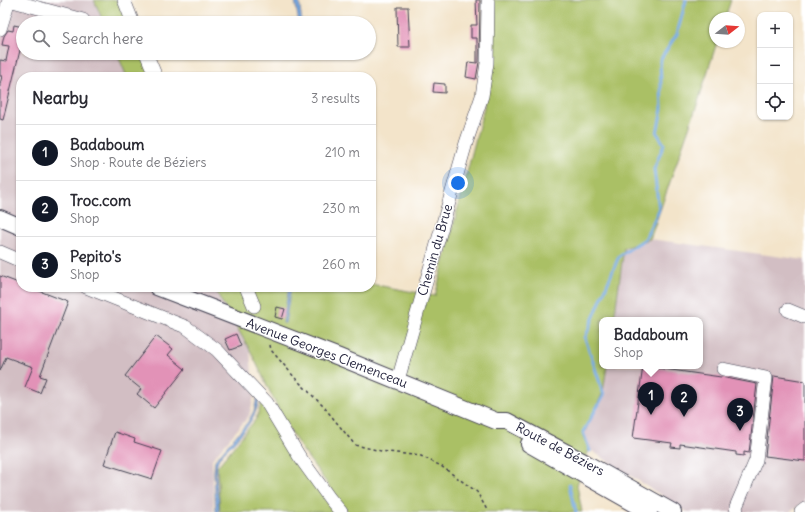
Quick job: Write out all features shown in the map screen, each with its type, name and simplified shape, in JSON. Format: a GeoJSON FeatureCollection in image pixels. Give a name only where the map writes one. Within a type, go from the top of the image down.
{"type":"FeatureCollection","features":[{"type":"Feature","properties":{"kind":"main road"},"geometry":{"type":"LineString","coordinates":[[0,218],[16,225]]}},
{"type":"Feature","properties":{"kind":"main road"},"geometry":{"type":"LineString","coordinates":[[0,227],[16,233]]}},
{"type":"Feature","properties":{"kind":"main road","name":"Avenue Georges Clemenceau"},"geometry":{"type":"LineString","coordinates":[[171,292],[398,380],[496,421]]}},
{"type":"Feature","properties":{"kind":"main road","name":"Route de Béziers"},"geometry":{"type":"LineString","coordinates":[[496,421],[501,429],[649,512]]}},
{"type":"Feature","properties":{"kind":"main road","name":"Route de Béziers"},"geometry":{"type":"LineString","coordinates":[[496,421],[507,421],[673,512]]}},
{"type":"Feature","properties":{"kind":"street"},"geometry":{"type":"LineString","coordinates":[[0,29],[9,0],[68,16]]}},
{"type":"Feature","properties":{"kind":"street"},"geometry":{"type":"LineString","coordinates":[[124,0],[130,16]]}},
{"type":"Feature","properties":{"kind":"street","name":"Chemin du Brue"},"geometry":{"type":"LineString","coordinates":[[398,380],[464,151],[482,96],[487,63],[488,2]]}},
{"type":"Feature","properties":{"kind":"street"},"geometry":{"type":"LineString","coordinates":[[149,60],[154,72]]}},
{"type":"Feature","properties":{"kind":"street"},"geometry":{"type":"LineString","coordinates":[[0,252],[16,259]]}},
{"type":"Feature","properties":{"kind":"street"},"geometry":{"type":"LineString","coordinates":[[98,292],[186,327],[217,350],[267,403],[299,456],[330,500],[341,512]]}},
{"type":"Feature","properties":{"kind":"street"},"geometry":{"type":"LineString","coordinates":[[248,292],[254,306]]}},
{"type":"Feature","properties":{"kind":"street"},"geometry":{"type":"LineString","coordinates":[[788,310],[805,316]]}},
{"type":"Feature","properties":{"kind":"street"},"geometry":{"type":"LineString","coordinates":[[722,369],[766,378],[756,460],[736,507],[737,512]]}},
{"type":"Feature","properties":{"kind":"street"},"geometry":{"type":"LineString","coordinates":[[801,512],[805,509]]}},
{"type":"Feature","properties":{"kind":"path"},"geometry":{"type":"LineString","coordinates":[[271,330],[269,343],[271,350],[296,379],[324,407],[355,445],[381,451],[421,456],[441,466],[477,492],[487,510]]}},
{"type":"Feature","properties":{"kind":"shaded area"},"geometry":{"type":"Polygon","coordinates":[[[0,0],[94,0],[101,16],[16,16],[16,60],[120,60],[125,72],[16,72],[16,292],[217,292],[220,300],[250,350],[254,397],[249,416],[212,459],[214,512],[0,512],[0,0]]]}},
{"type":"Feature","properties":{"kind":"shaded area"},"geometry":{"type":"Polygon","coordinates":[[[650,239],[805,260],[805,502],[790,512],[687,512],[589,449],[583,436],[603,392],[607,369],[703,369],[703,317],[614,317],[624,248],[650,239]]]}},
{"type":"Feature","properties":{"kind":"green space"},"geometry":{"type":"Polygon","coordinates":[[[94,0],[120,0],[127,16],[101,16],[94,0]]]}},
{"type":"Feature","properties":{"kind":"green space"},"geometry":{"type":"Polygon","coordinates":[[[492,0],[731,0],[727,12],[709,12],[709,48],[715,48],[698,102],[650,239],[624,248],[614,317],[599,317],[599,369],[607,369],[603,392],[583,436],[589,449],[577,485],[582,512],[348,512],[301,448],[284,421],[250,350],[217,292],[376,292],[376,285],[435,296],[484,107],[492,0]]]}},
{"type":"Feature","properties":{"kind":"green space"},"geometry":{"type":"Polygon","coordinates":[[[120,60],[145,60],[150,72],[125,72],[120,60]]]}},
{"type":"Feature","properties":{"kind":"green space"},"geometry":{"type":"Polygon","coordinates":[[[262,402],[334,512],[220,512],[217,467],[256,419],[262,402]]]}},
{"type":"Feature","properties":{"kind":"water"},"geometry":{"type":"Polygon","coordinates":[[[295,0],[299,0],[301,16],[298,16],[295,0]]]}},
{"type":"Feature","properties":{"kind":"water"},"geometry":{"type":"Polygon","coordinates":[[[288,292],[290,292],[285,323],[283,323],[288,292]]]}},
{"type":"Feature","properties":{"kind":"water"},"geometry":{"type":"Polygon","coordinates":[[[257,398],[259,400],[255,414],[248,425],[218,460],[216,479],[219,506],[218,512],[216,512],[214,472],[215,460],[248,422],[254,411],[257,398]]]}},
{"type":"Feature","properties":{"kind":"building"},"geometry":{"type":"Polygon","coordinates":[[[476,0],[480,0],[479,62],[476,79],[466,77],[468,62],[477,63],[477,38],[471,38],[471,25],[477,25],[476,0]]]}},
{"type":"Feature","properties":{"kind":"building"},"geometry":{"type":"Polygon","coordinates":[[[397,7],[408,7],[410,47],[398,47],[397,7]]]}},
{"type":"Feature","properties":{"kind":"building"},"geometry":{"type":"Polygon","coordinates":[[[14,25],[16,25],[16,60],[18,60],[3,120],[0,119],[0,84],[2,76],[0,76],[0,60],[6,61],[9,46],[2,45],[4,36],[8,30],[13,31],[14,25]]]}},
{"type":"Feature","properties":{"kind":"building"},"geometry":{"type":"Polygon","coordinates":[[[434,83],[445,84],[445,93],[433,92],[434,83]]]}},
{"type":"Feature","properties":{"kind":"building"},"geometry":{"type":"Polygon","coordinates":[[[0,276],[16,282],[16,292],[42,292],[68,302],[40,376],[46,378],[40,393],[25,387],[33,367],[6,357],[0,371],[0,276]]]}},
{"type":"Feature","properties":{"kind":"building"},"geometry":{"type":"Polygon","coordinates":[[[277,307],[285,309],[282,319],[275,317],[277,307]]]}},
{"type":"Feature","properties":{"kind":"building"},"geometry":{"type":"Polygon","coordinates":[[[236,334],[241,346],[230,350],[225,339],[236,334]]]}},
{"type":"Feature","properties":{"kind":"building"},"geometry":{"type":"Polygon","coordinates":[[[156,336],[173,349],[168,355],[185,369],[154,408],[137,394],[141,389],[125,376],[156,336]]]}},
{"type":"Feature","properties":{"kind":"building"},"geometry":{"type":"Polygon","coordinates":[[[643,369],[664,369],[757,384],[749,453],[744,452],[744,456],[736,455],[736,452],[680,444],[680,448],[671,447],[672,443],[633,438],[643,369]]]}},
{"type":"Feature","properties":{"kind":"building"},"geometry":{"type":"Polygon","coordinates":[[[774,376],[805,381],[805,461],[765,456],[774,376]]]}},
{"type":"Feature","properties":{"kind":"building"},"geometry":{"type":"Polygon","coordinates":[[[115,432],[135,439],[134,442],[162,451],[152,479],[104,464],[115,432]]]}},
{"type":"Feature","properties":{"kind":"waterway"},"geometry":{"type":"LineString","coordinates":[[590,451],[583,432],[604,395],[585,338],[619,256],[645,239],[659,210],[654,169],[664,144],[657,133],[662,109],[660,60],[677,34],[686,0]]}},
{"type":"Feature","properties":{"kind":"waterway"},"geometry":{"type":"LineString","coordinates":[[570,485],[576,512]]}},
{"type":"Feature","properties":{"kind":"place","name":"Badaboum"},"geometry":{"type":"Point","coordinates":[651,415]}},
{"type":"Feature","properties":{"kind":"place","name":"Troc.com"},"geometry":{"type":"Point","coordinates":[684,417]}},
{"type":"Feature","properties":{"kind":"place","name":"Pepito's"},"geometry":{"type":"Point","coordinates":[740,431]}}]}
